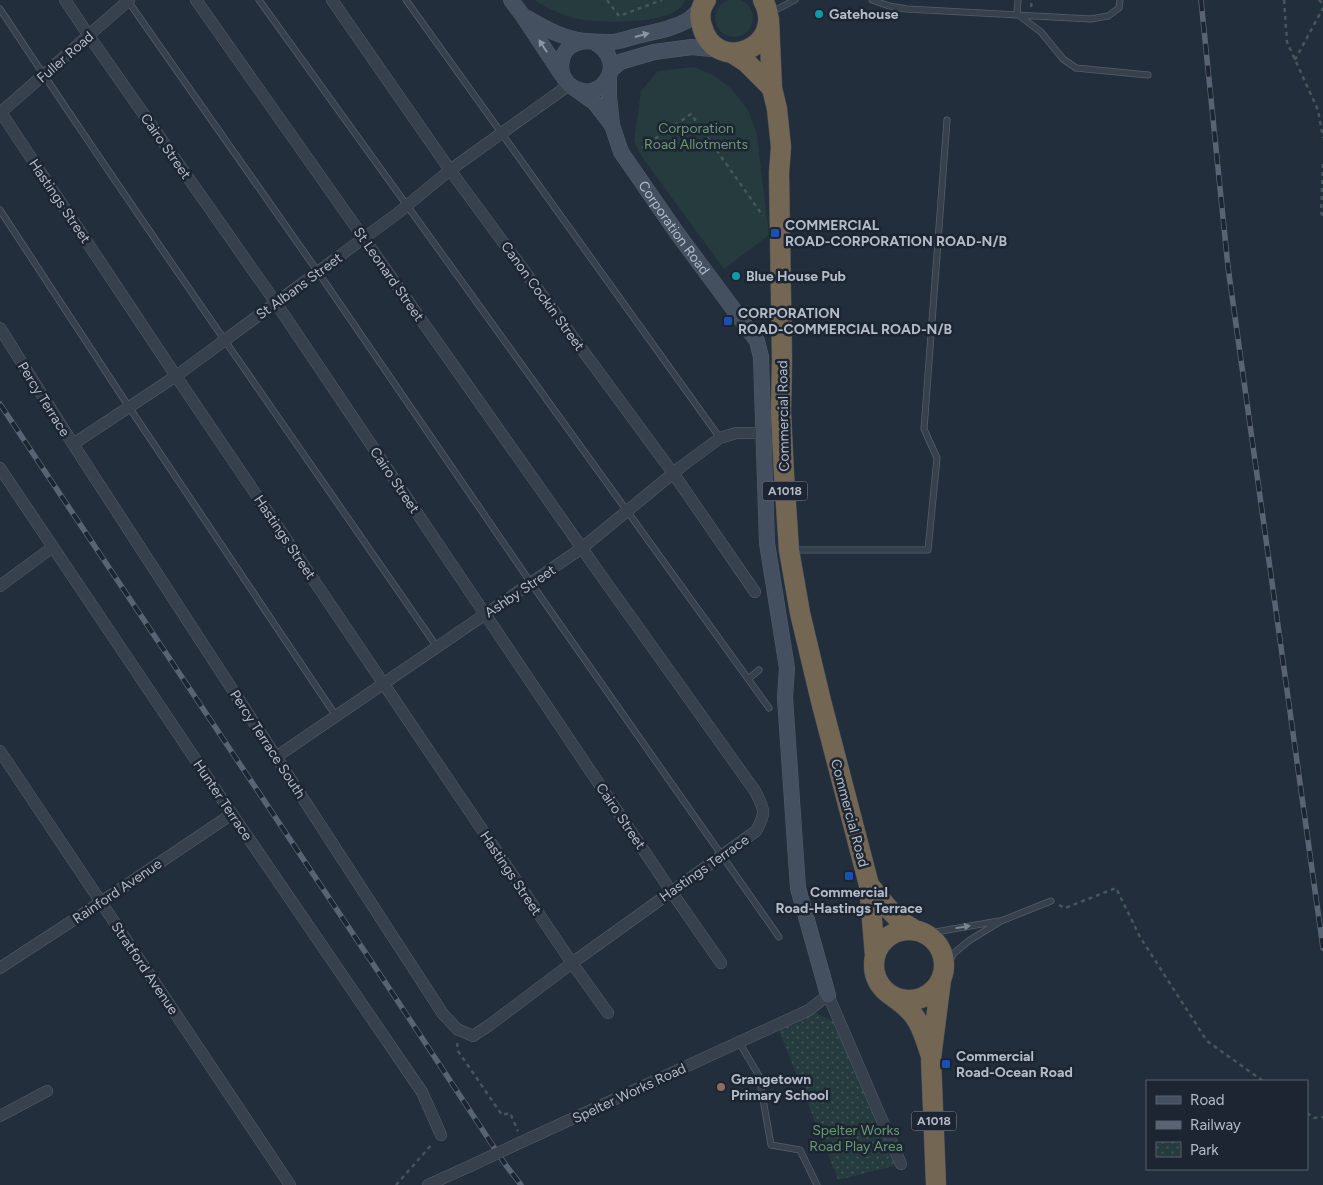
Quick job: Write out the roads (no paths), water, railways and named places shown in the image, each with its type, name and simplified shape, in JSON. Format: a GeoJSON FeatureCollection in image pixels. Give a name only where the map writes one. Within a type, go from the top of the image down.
{"type":"FeatureCollection","features":[{"type":"Feature","properties":{"kind":"highway"},"geometry":{"type":"LineString","coordinates":[[704,4],[700,19],[704,34],[712,44],[746,62],[772,88]]}},
{"type":"Feature","properties":{"kind":"highway"},"geometry":{"type":"LineString","coordinates":[[726,51],[749,50],[759,42],[766,31],[767,11]]}},
{"type":"Feature","properties":{"kind":"highway","name":"Commercial Road"},"geometry":{"type":"LineString","coordinates":[[767,11],[772,88],[781,147],[779,173],[781,412],[789,550],[800,613],[814,675],[869,885],[875,955]]}},
{"type":"Feature","properties":{"kind":"highway","name":"Commercial Road"},"geometry":{"type":"LineString","coordinates":[[869,885],[895,917],[908,927],[921,932]]}},
{"type":"Feature","properties":{"kind":"highway"},"geometry":{"type":"LineString","coordinates":[[899,931],[921,932],[939,947],[944,963],[942,975],[936,988],[926,996],[910,1000],[897,998],[886,992],[875,975],[875,955],[888,937],[899,931]]}},
{"type":"Feature","properties":{"kind":"highway","name":"A1018"},"geometry":{"type":"LineString","coordinates":[[936,1185],[931,1058],[942,975]]}},
{"type":"Feature","properties":{"kind":"highway","name":"A1018"},"geometry":{"type":"LineString","coordinates":[[886,992],[915,1017],[923,1032],[931,1058]]}},
{"type":"Feature","properties":{"kind":"street","name":"Cairo Street"},"geometry":{"type":"LineString","coordinates":[[65,0],[88,36],[276,303],[721,963]]}},
{"type":"Feature","properties":{"kind":"street","name":"Fuller Road"},"geometry":{"type":"LineString","coordinates":[[0,112],[128,0]]}},
{"type":"Feature","properties":{"kind":"street","name":"St Leonard Street"},"geometry":{"type":"LineString","coordinates":[[196,0],[582,548]]}},
{"type":"Feature","properties":{"kind":"street","name":"Canon Cockin Street"},"geometry":{"type":"LineString","coordinates":[[332,0],[450,170],[674,473],[755,592]]}},
{"type":"Feature","properties":{"kind":"street","name":"Corporation Road"},"geometry":{"type":"LineString","coordinates":[[511,0],[569,83],[595,103],[612,125]]}},
{"type":"Feature","properties":{"kind":"street","name":"Corporation Road"},"geometry":{"type":"LineString","coordinates":[[569,83],[561,65],[562,56],[569,47],[576,43],[613,42],[672,27],[688,20],[704,4]]}},
{"type":"Feature","properties":{"kind":"street","name":"Corporation Road"},"geometry":{"type":"LineString","coordinates":[[523,16],[553,33],[570,39],[590,42],[602,47],[608,54],[611,61],[609,96],[612,125],[621,152],[677,233],[745,325]]}},
{"type":"Feature","properties":{"kind":"street"},"geometry":{"type":"LineString","coordinates":[[569,83],[586,92],[596,90],[604,84],[620,62],[654,52],[692,47],[726,51]]}},
{"type":"Feature","properties":{"kind":"street","name":"St Albans Street"},"geometry":{"type":"LineString","coordinates":[[72,444],[176,376],[363,239],[450,170],[569,83]]}},
{"type":"Feature","properties":{"kind":"street","name":"Hastings Street"},"geometry":{"type":"LineString","coordinates":[[0,112],[572,963],[608,1012]]}},
{"type":"Feature","properties":{"kind":"street","name":"Commercial Road"},"geometry":{"type":"LineString","coordinates":[[745,325],[757,341],[761,357],[767,543],[788,668],[785,698],[798,888],[828,995]]}},
{"type":"Feature","properties":{"kind":"street","name":"Percy Terrace"},"geometry":{"type":"LineString","coordinates":[[0,328],[72,444]]}},
{"type":"Feature","properties":{"kind":"street","name":"Ashby Street"},"geometry":{"type":"LineString","coordinates":[[276,757],[582,548],[720,438],[736,433],[762,433]]}},
{"type":"Feature","properties":{"kind":"street","name":"Percy Terrace South"},"geometry":{"type":"LineString","coordinates":[[72,444],[444,1014],[457,1028],[473,1036]]}},
{"type":"Feature","properties":{"kind":"street","name":"Hunter Terrace"},"geometry":{"type":"LineString","coordinates":[[0,468],[232,814],[422,1092],[441,1135]]}},
{"type":"Feature","properties":{"kind":"street"},"geometry":{"type":"LineString","coordinates":[[0,586],[54,547]]}},
{"type":"Feature","properties":{"kind":"street","name":"Hastings Terrace"},"geometry":{"type":"LineString","coordinates":[[473,1036],[671,891],[756,832],[763,820],[764,808],[755,790],[582,548]]}},
{"type":"Feature","properties":{"kind":"street","name":"Stratford Avenue"},"geometry":{"type":"LineString","coordinates":[[0,750],[290,1185]]}},
{"type":"Feature","properties":{"kind":"street","name":"Rainford Avenue"},"geometry":{"type":"LineString","coordinates":[[0,968],[232,814]]}},
{"type":"Feature","properties":{"kind":"street"},"geometry":{"type":"LineString","coordinates":[[828,995],[902,1164]]}},
{"type":"Feature","properties":{"kind":"street","name":"Spelter Works Road"},"geometry":{"type":"LineString","coordinates":[[428,1185],[809,1010],[828,995]]}},
{"type":"Feature","properties":{"kind":"street"},"geometry":{"type":"LineString","coordinates":[[0,1116],[47,1091]]}},
{"type":"Feature","properties":{"kind":"lane"},"geometry":{"type":"LineString","coordinates":[[128,0],[778,937]]}},
{"type":"Feature","properties":{"kind":"lane"},"geometry":{"type":"LineString","coordinates":[[259,0],[769,708]]}},
{"type":"Feature","properties":{"kind":"lane"},"geometry":{"type":"LineString","coordinates":[[406,0],[720,438]]}},
{"type":"Feature","properties":{"kind":"lane"},"geometry":{"type":"LineString","coordinates":[[767,11],[795,0]]}},
{"type":"Feature","properties":{"kind":"lane"},"geometry":{"type":"LineString","coordinates":[[872,0],[889,6],[907,9],[1091,19],[1108,16],[1119,8],[1120,0]]}},
{"type":"Feature","properties":{"kind":"lane"},"geometry":{"type":"LineString","coordinates":[[1017,14],[1018,0]]}},
{"type":"Feature","properties":{"kind":"lane"},"geometry":{"type":"LineString","coordinates":[[0,9],[437,647]]}},
{"type":"Feature","properties":{"kind":"lane"},"geometry":{"type":"LineString","coordinates":[[1017,14],[1041,32],[1063,59],[1076,68],[1148,75]]}},
{"type":"Feature","properties":{"kind":"lane"},"geometry":{"type":"LineString","coordinates":[[789,550],[928,550],[937,458],[924,429],[947,120]]}},
{"type":"Feature","properties":{"kind":"lane"},"geometry":{"type":"LineString","coordinates":[[0,210],[129,407],[336,716]]}},
{"type":"Feature","properties":{"kind":"lane"},"geometry":{"type":"LineString","coordinates":[[748,679],[759,670]]}},
{"type":"Feature","properties":{"kind":"lane"},"geometry":{"type":"LineString","coordinates":[[942,975],[954,953],[970,940],[1001,921],[1051,901]]}},
{"type":"Feature","properties":{"kind":"lane"},"geometry":{"type":"LineString","coordinates":[[921,932],[1001,921]]}},
{"type":"Feature","properties":{"kind":"lane"},"geometry":{"type":"LineString","coordinates":[[739,1042],[759,1076],[771,1145],[800,1150],[817,1185]]}},
{"type":"Feature","properties":{"kind":"railway"},"geometry":{"type":"LineString","coordinates":[[1201,0],[1228,267],[1323,948]]}},
{"type":"Feature","properties":{"kind":"railway"},"geometry":{"type":"LineString","coordinates":[[0,404],[505,1164],[521,1185]]}},
{"type":"Feature","properties":{"kind":"place","name":"Gatehouse"},"geometry":{"type":"Point","coordinates":[819,14]}},
{"type":"Feature","properties":{"kind":"place","name":"COMMERCIAL ROAD-CORPORATION ROAD-N/B"},"geometry":{"type":"Point","coordinates":[775,233]}},
{"type":"Feature","properties":{"kind":"place","name":"Blue House Pub"},"geometry":{"type":"Point","coordinates":[736,276]}},
{"type":"Feature","properties":{"kind":"place","name":"CORPORATION ROAD-COMMERCIAL ROAD-N/B"},"geometry":{"type":"Point","coordinates":[728,321]}},
{"type":"Feature","properties":{"kind":"place","name":"Commercial Road-Hastings Terrace"},"geometry":{"type":"Point","coordinates":[849,876]}},
{"type":"Feature","properties":{"kind":"place","name":"Commercial Road-Ocean Road"},"geometry":{"type":"Point","coordinates":[946,1064]}},
{"type":"Feature","properties":{"kind":"place","name":"Grangetown Primary School"},"geometry":{"type":"Point","coordinates":[721,1087]}},
{"type":"Feature","properties":{"kind":"park label","name":"Corporation Road Allotments"},"geometry":{"type":"Point","coordinates":[696,136]}},
{"type":"Feature","properties":{"kind":"park label","name":"Spelter Works Road Play Area"},"geometry":{"type":"Point","coordinates":[856,1138]}}]}
